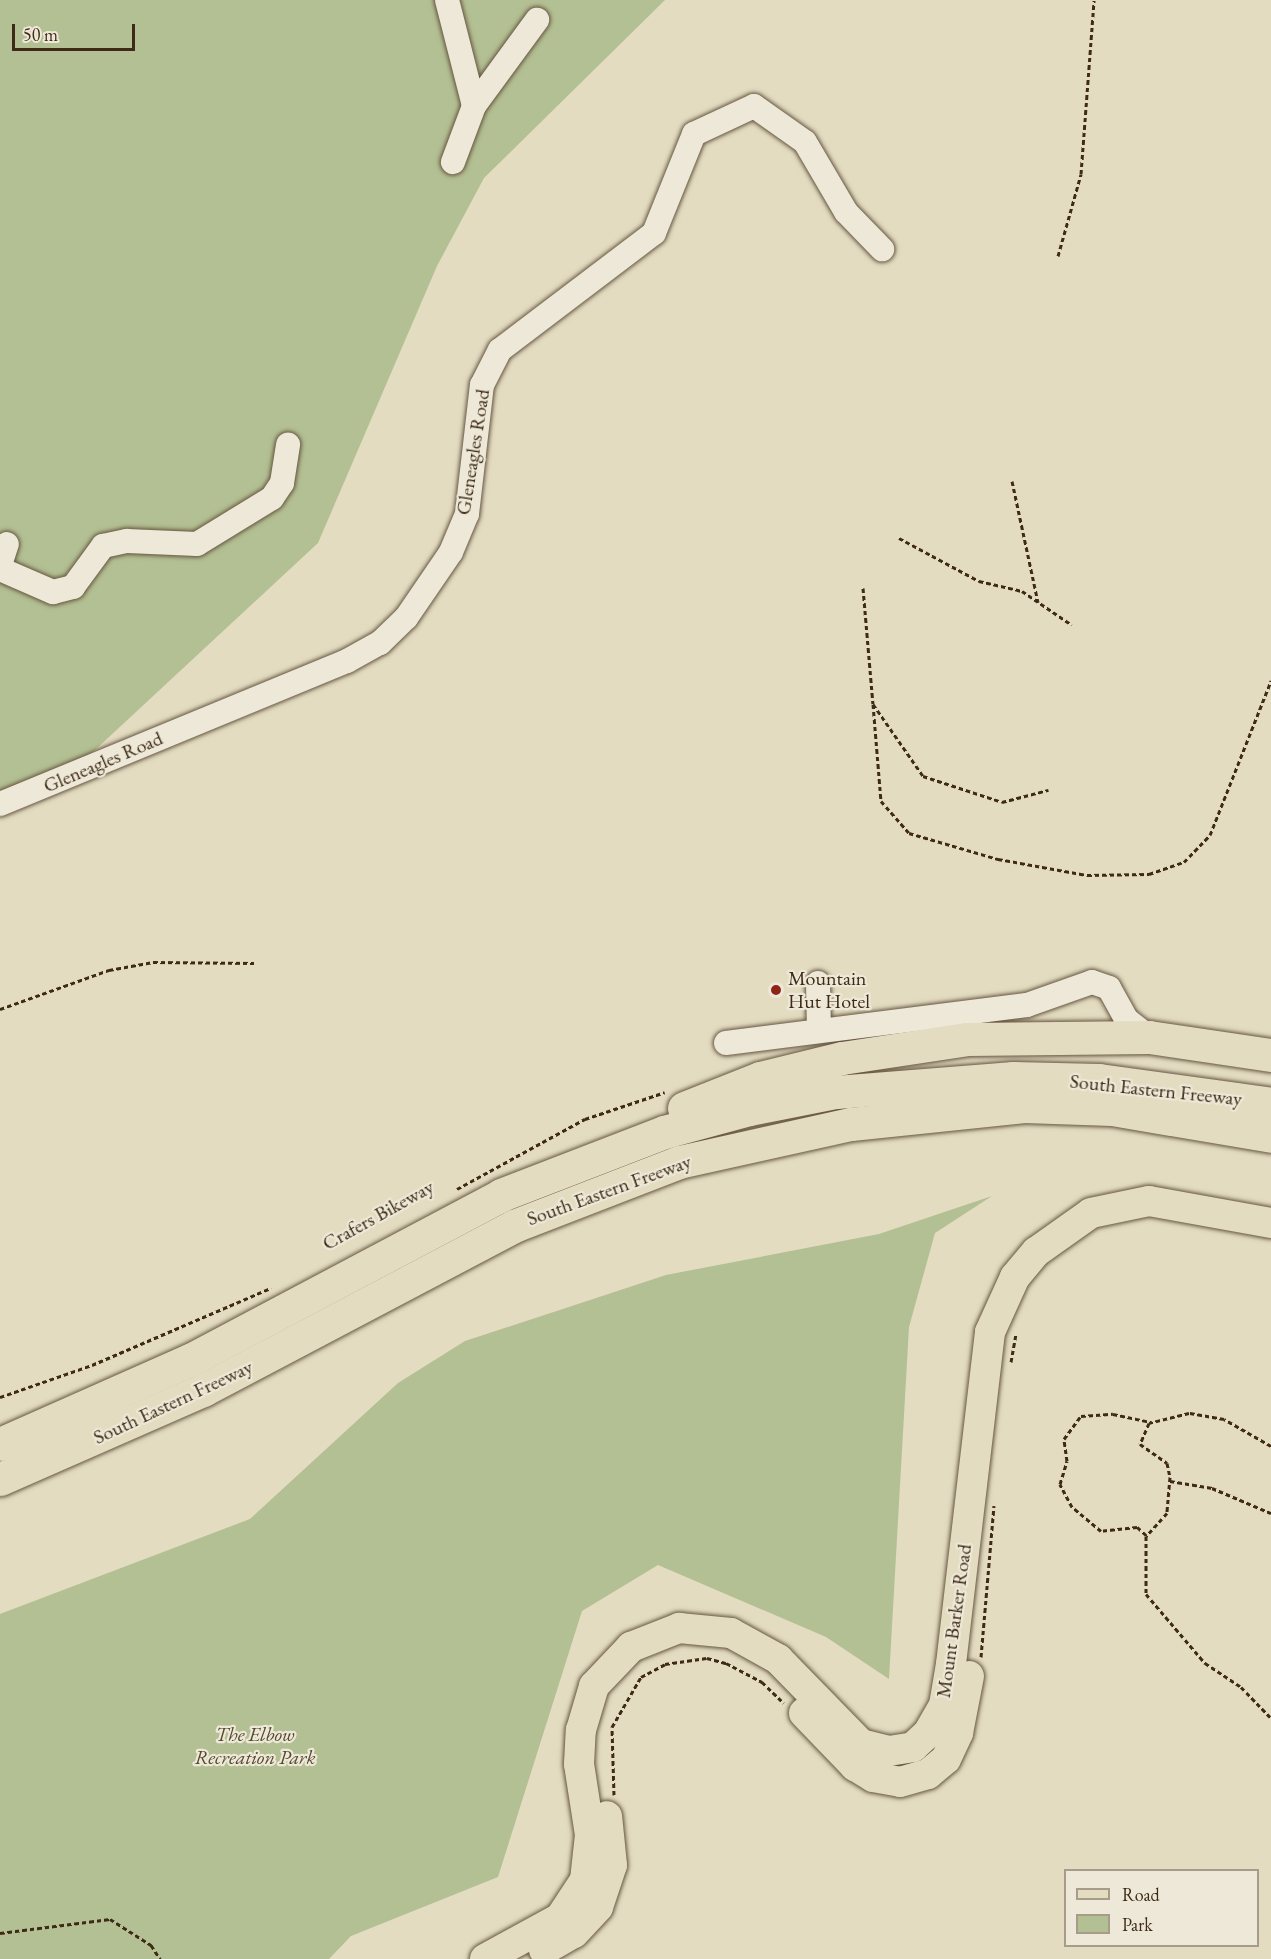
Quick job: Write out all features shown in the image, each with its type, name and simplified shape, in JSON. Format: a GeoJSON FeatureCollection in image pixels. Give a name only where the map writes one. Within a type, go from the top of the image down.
{"type":"FeatureCollection","features":[{"type":"Feature","properties":{"kind":"highway"},"geometry":{"type":"LineString","coordinates":[[501,1195],[599,1137],[760,1078],[905,1047],[1077,1034],[1149,1037],[1271,1055]]}},
{"type":"Feature","properties":{"kind":"highway","name":"South Eastern Freeway"},"geometry":{"type":"LineString","coordinates":[[0,1443],[31,1432],[190,1360],[501,1195],[664,1132],[836,1092],[1013,1078],[1099,1080],[1271,1104]]}},
{"type":"Feature","properties":{"kind":"highway","name":"South Eastern Freeway"},"geometry":{"type":"LineString","coordinates":[[0,1479],[203,1390],[514,1226],[679,1162],[762,1140],[938,1111],[1024,1106],[1112,1109],[1271,1136]]}},
{"type":"Feature","properties":{"kind":"highway"},"geometry":{"type":"LineString","coordinates":[[1112,1109],[1271,1151]]}},
{"type":"Feature","properties":{"kind":"main road","name":"Mount Barker Road"},"geometry":{"type":"LineString","coordinates":[[708,1638],[754,1641],[778,1659],[861,1744],[889,1751],[913,1747],[928,1734],[944,1705],[990,1332],[1015,1277],[1066,1226],[1120,1205],[1181,1203],[1271,1222]]}},
{"type":"Feature","properties":{"kind":"main road","name":"Mount Barker Road"},"geometry":{"type":"LineString","coordinates":[[528,1959],[574,1934],[596,1884],[579,1764],[581,1730],[594,1686],[631,1647],[679,1628],[708,1638],[749,1660],[775,1679],[834,1748],[873,1777],[900,1782],[928,1774],[946,1759],[964,1705],[999,1334],[1021,1286],[1071,1235],[1122,1214],[1181,1213],[1271,1231]]}},
{"type":"Feature","properties":{"kind":"main road","name":"Mount Barker Road"},"geometry":{"type":"LineString","coordinates":[[485,1959],[560,1918],[596,1884]]}},
{"type":"Feature","properties":{"kind":"street"},"geometry":{"type":"LineString","coordinates":[[447,0],[474,106]]}},
{"type":"Feature","properties":{"kind":"street"},"geometry":{"type":"LineString","coordinates":[[453,162],[474,106],[537,20]]}},
{"type":"Feature","properties":{"kind":"street","name":"Gleneagles Road"},"geometry":{"type":"LineString","coordinates":[[0,804],[347,661],[380,643],[406,618],[451,552],[467,514],[482,385],[500,350],[654,233],[694,134],[754,106],[805,142],[846,212],[882,249]]}},
{"type":"Feature","properties":{"kind":"street"},"geometry":{"type":"LineString","coordinates":[[2,559],[53,592],[73,587],[103,546],[127,541],[197,544],[273,498],[288,465],[288,444]]}},
{"type":"Feature","properties":{"kind":"street"},"geometry":{"type":"LineString","coordinates":[[726,1043],[1028,1005],[1088,982],[1104,985],[1114,995],[1127,1020],[1149,1037]]}},
{"type":"Feature","properties":{"kind":"street"},"geometry":{"type":"LineString","coordinates":[[819,983],[819,1030]]}},
{"type":"Feature","properties":{"kind":"street"},"geometry":{"type":"LineString","coordinates":[[1077,1034],[1106,1022],[1114,995]]}},
{"type":"Feature","properties":{"kind":"path"},"geometry":{"type":"LineString","coordinates":[[1058,256],[1081,174],[1094,0]]}},
{"type":"Feature","properties":{"kind":"path"},"geometry":{"type":"LineString","coordinates":[[1012,481],[1038,602]]}},
{"type":"Feature","properties":{"kind":"path"},"geometry":{"type":"LineString","coordinates":[[899,538],[939,564],[1022,591],[1072,625]]}},
{"type":"Feature","properties":{"kind":"path"},"geometry":{"type":"LineString","coordinates":[[863,588],[881,801],[909,833],[998,859],[1087,875],[1149,874],[1184,862],[1210,835],[1271,681]]}},
{"type":"Feature","properties":{"kind":"path"},"geometry":{"type":"LineString","coordinates":[[873,704],[922,776],[1002,802],[1048,790]]}},
{"type":"Feature","properties":{"kind":"path"},"geometry":{"type":"LineString","coordinates":[[0,1009],[109,970],[153,962],[254,963]]}},
{"type":"Feature","properties":{"kind":"path","name":"Crafers Bikeway"},"geometry":{"type":"LineString","coordinates":[[454,1190],[585,1119],[674,1089]]}},
{"type":"Feature","properties":{"kind":"path"},"geometry":{"type":"LineString","coordinates":[[0,1397],[92,1365],[278,1285]]}},
{"type":"Feature","properties":{"kind":"path"},"geometry":{"type":"LineString","coordinates":[[1010,1369],[1017,1329]]}},
{"type":"Feature","properties":{"kind":"path"},"geometry":{"type":"LineString","coordinates":[[1146,1536],[1137,1527],[1101,1531],[1072,1507],[1060,1484],[1067,1461],[1064,1439],[1081,1416],[1113,1414],[1153,1422],[1189,1413],[1224,1419],[1271,1446]]}},
{"type":"Feature","properties":{"kind":"path"},"geometry":{"type":"LineString","coordinates":[[1153,1422],[1140,1434],[1140,1444],[1167,1463],[1170,1481],[1167,1513],[1146,1536],[1146,1594],[1205,1663],[1240,1687],[1271,1718]]}},
{"type":"Feature","properties":{"kind":"path"},"geometry":{"type":"LineString","coordinates":[[1170,1481],[1212,1488],[1271,1514]]}},
{"type":"Feature","properties":{"kind":"path"},"geometry":{"type":"LineString","coordinates":[[980,1666],[996,1493]]}},
{"type":"Feature","properties":{"kind":"path"},"geometry":{"type":"LineString","coordinates":[[615,1799],[612,1727],[641,1677],[665,1664],[707,1658],[726,1663],[762,1682],[792,1712]]}},
{"type":"Feature","properties":{"kind":"path"},"geometry":{"type":"LineString","coordinates":[[0,1933],[110,1919],[151,1945],[159,1959]]}},
{"type":"Feature","properties":{"kind":"green space"},"geometry":{"type":"Polygon","coordinates":[[[0,0],[665,0],[484,178],[437,266],[318,543],[67,776],[0,804],[0,0]]]}},
{"type":"Feature","properties":{"kind":"green space","name":"The Elbow Recreation Park"},"geometry":{"type":"Polygon","coordinates":[[[992,1196],[935,1233],[909,1327],[889,1679],[826,1637],[658,1565],[582,1611],[498,1877],[351,1936],[329,1959],[0,1959],[0,1614],[250,1519],[398,1383],[465,1341],[666,1275],[879,1234],[992,1196]]]}},
{"type":"Feature","properties":{"kind":"place","name":"Mountain Hut Hotel"},"geometry":{"type":"Point","coordinates":[776,990]}}]}
